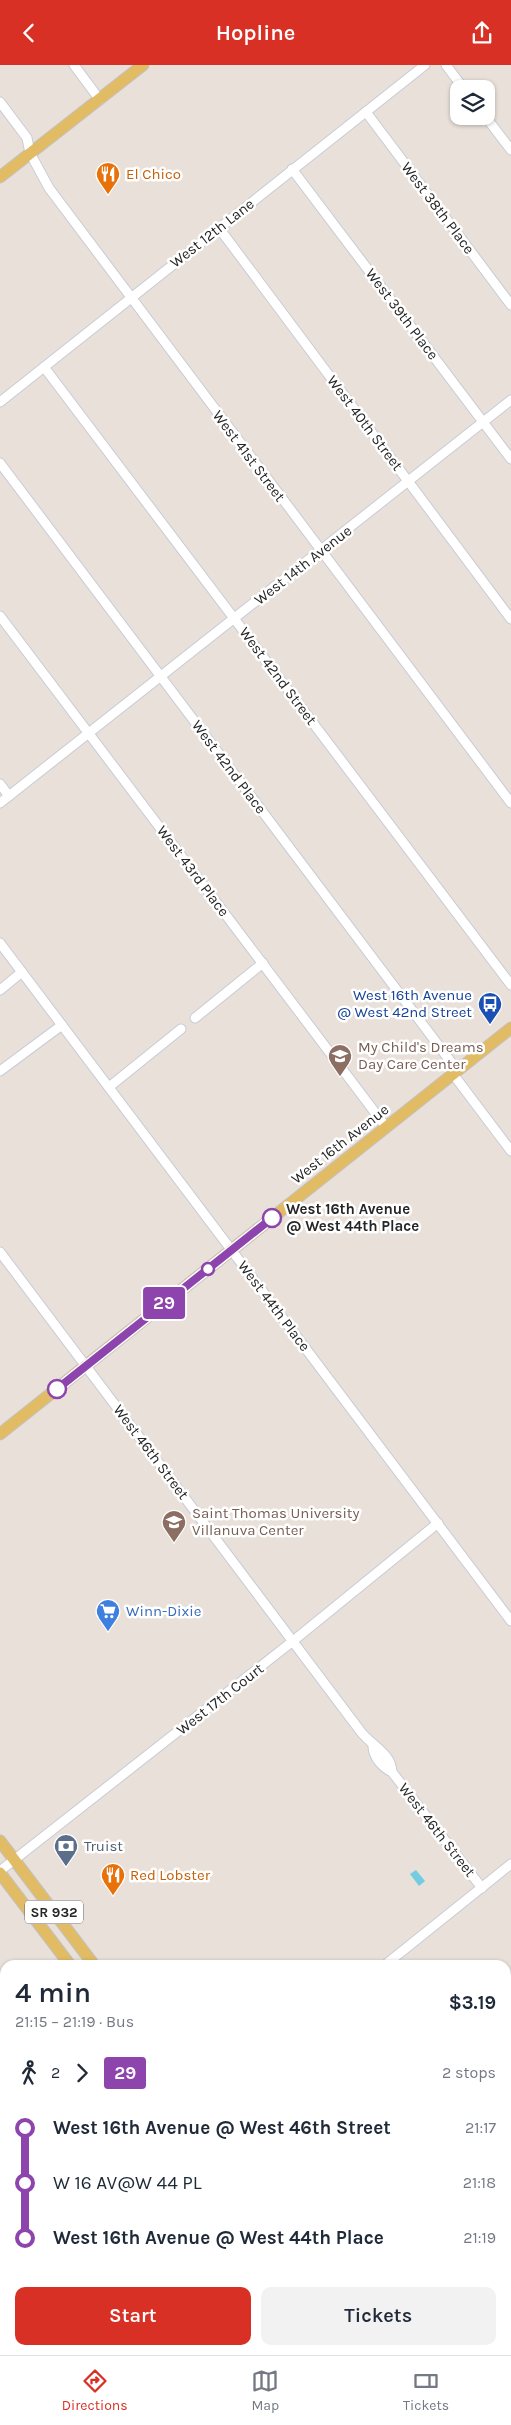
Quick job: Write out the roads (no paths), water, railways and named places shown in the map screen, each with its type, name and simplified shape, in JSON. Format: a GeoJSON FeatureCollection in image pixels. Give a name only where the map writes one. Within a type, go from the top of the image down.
{"type":"FeatureCollection","features":[{"type":"Feature","properties":{"kind":"main road"},"geometry":{"type":"LineString","coordinates":[[0,177],[143,65]]}},
{"type":"Feature","properties":{"kind":"main road","name":"West 16th Avenue"},"geometry":{"type":"LineString","coordinates":[[0,1434],[511,1028]]}},
{"type":"Feature","properties":{"kind":"main road","name":"SR 932"},"geometry":{"type":"LineString","coordinates":[[0,1841],[90,1960]]}},
{"type":"Feature","properties":{"kind":"main road","name":"SR 932"},"geometry":{"type":"LineString","coordinates":[[0,1872],[66,1960]]}},
{"type":"Feature","properties":{"kind":"street"},"geometry":{"type":"LineString","coordinates":[[74,65],[100,99]]}},
{"type":"Feature","properties":{"kind":"street","name":"West 12th Lane"},"geometry":{"type":"LineString","coordinates":[[0,402],[424,65]]}},
{"type":"Feature","properties":{"kind":"street"},"geometry":{"type":"LineString","coordinates":[[446,65],[457,80]]}},
{"type":"Feature","properties":{"kind":"street","name":"West 41st Street"},"geometry":{"type":"LineString","coordinates":[[1,107],[27,138],[30,153],[49,188],[511,803]]}},
{"type":"Feature","properties":{"kind":"street","name":"West 38th Place"},"geometry":{"type":"LineString","coordinates":[[366,112],[511,305]]}},
{"type":"Feature","properties":{"kind":"street"},"geometry":{"type":"LineString","coordinates":[[492,125],[511,150]]}},
{"type":"Feature","properties":{"kind":"street","name":"West 39th Place"},"geometry":{"type":"LineString","coordinates":[[292,169],[511,459]]}},
{"type":"Feature","properties":{"kind":"street","name":"West 40th Street"},"geometry":{"type":"LineString","coordinates":[[219,228],[511,619]]}},
{"type":"Feature","properties":{"kind":"street","name":"West 42nd Street"},"geometry":{"type":"LineString","coordinates":[[44,367],[511,985]]}},
{"type":"Feature","properties":{"kind":"street","name":"West 14th Avenue"},"geometry":{"type":"LineString","coordinates":[[0,803],[511,400]]}},
{"type":"Feature","properties":{"kind":"street","name":"West 42nd Place"},"geometry":{"type":"LineString","coordinates":[[0,463],[455,1072],[511,1151]]}},
{"type":"Feature","properties":{"kind":"street","name":"West 43rd Place"},"geometry":{"type":"LineString","coordinates":[[0,616],[386,1127]]}},
{"type":"Feature","properties":{"kind":"street"},"geometry":{"type":"LineString","coordinates":[[0,784],[9,796]]}},
{"type":"Feature","properties":{"kind":"street","name":"West 44th Place"},"geometry":{"type":"LineString","coordinates":[[0,943],[511,1621]]}},
{"type":"Feature","properties":{"kind":"street"},"geometry":{"type":"LineString","coordinates":[[195,1018],[263,963]]}},
{"type":"Feature","properties":{"kind":"street"},"geometry":{"type":"LineString","coordinates":[[0,990],[22,973]]}},
{"type":"Feature","properties":{"kind":"street"},"geometry":{"type":"LineString","coordinates":[[0,1071],[62,1025]]}},
{"type":"Feature","properties":{"kind":"street"},"geometry":{"type":"LineString","coordinates":[[109,1087],[181,1029]]}},
{"type":"Feature","properties":{"kind":"street","name":"West 46th Street"},"geometry":{"type":"LineString","coordinates":[[0,1252],[373,1747],[374,1754],[385,1769],[392,1772],[482,1888]]}},
{"type":"Feature","properties":{"kind":"street","name":"West 17th Court"},"geometry":{"type":"LineString","coordinates":[[0,1872],[293,1641],[438,1523]]}},
{"type":"Feature","properties":{"kind":"street"},"geometry":{"type":"LineString","coordinates":[[391,1960],[511,1864]]}},
{"type":"Feature","properties":{"kind":"water"},"geometry":{"type":"Polygon","coordinates":[[[416,1870],[425,1881],[419,1886],[410,1874],[416,1870]]]}},
{"type":"Feature","properties":{"kind":"place","name":"El Chico"},"geometry":{"type":"Point","coordinates":[108,195]}},
{"type":"Feature","properties":{"kind":"place","name":"West 16th Avenue @ West 42nd Street"},"geometry":{"type":"Point","coordinates":[490,1025]}},
{"type":"Feature","properties":{"kind":"place","name":"My Child's Dreams Day Care Center"},"geometry":{"type":"Point","coordinates":[340,1077]}},
{"type":"Feature","properties":{"kind":"place","name":"West 16th Avenue @ West 44th Place"},"geometry":{"type":"Point","coordinates":[272,1218]}},
{"type":"Feature","properties":{"kind":"place","name":"Saint Thomas University Villanuva Center"},"geometry":{"type":"Point","coordinates":[174,1543]}},
{"type":"Feature","properties":{"kind":"place","name":"Winn-Dixie"},"geometry":{"type":"Point","coordinates":[108,1632]}},
{"type":"Feature","properties":{"kind":"place","name":"Truist"},"geometry":{"type":"Point","coordinates":[66,1867]}},
{"type":"Feature","properties":{"kind":"place","name":"Red Lobster"},"geometry":{"type":"Point","coordinates":[113,1896]}}]}
